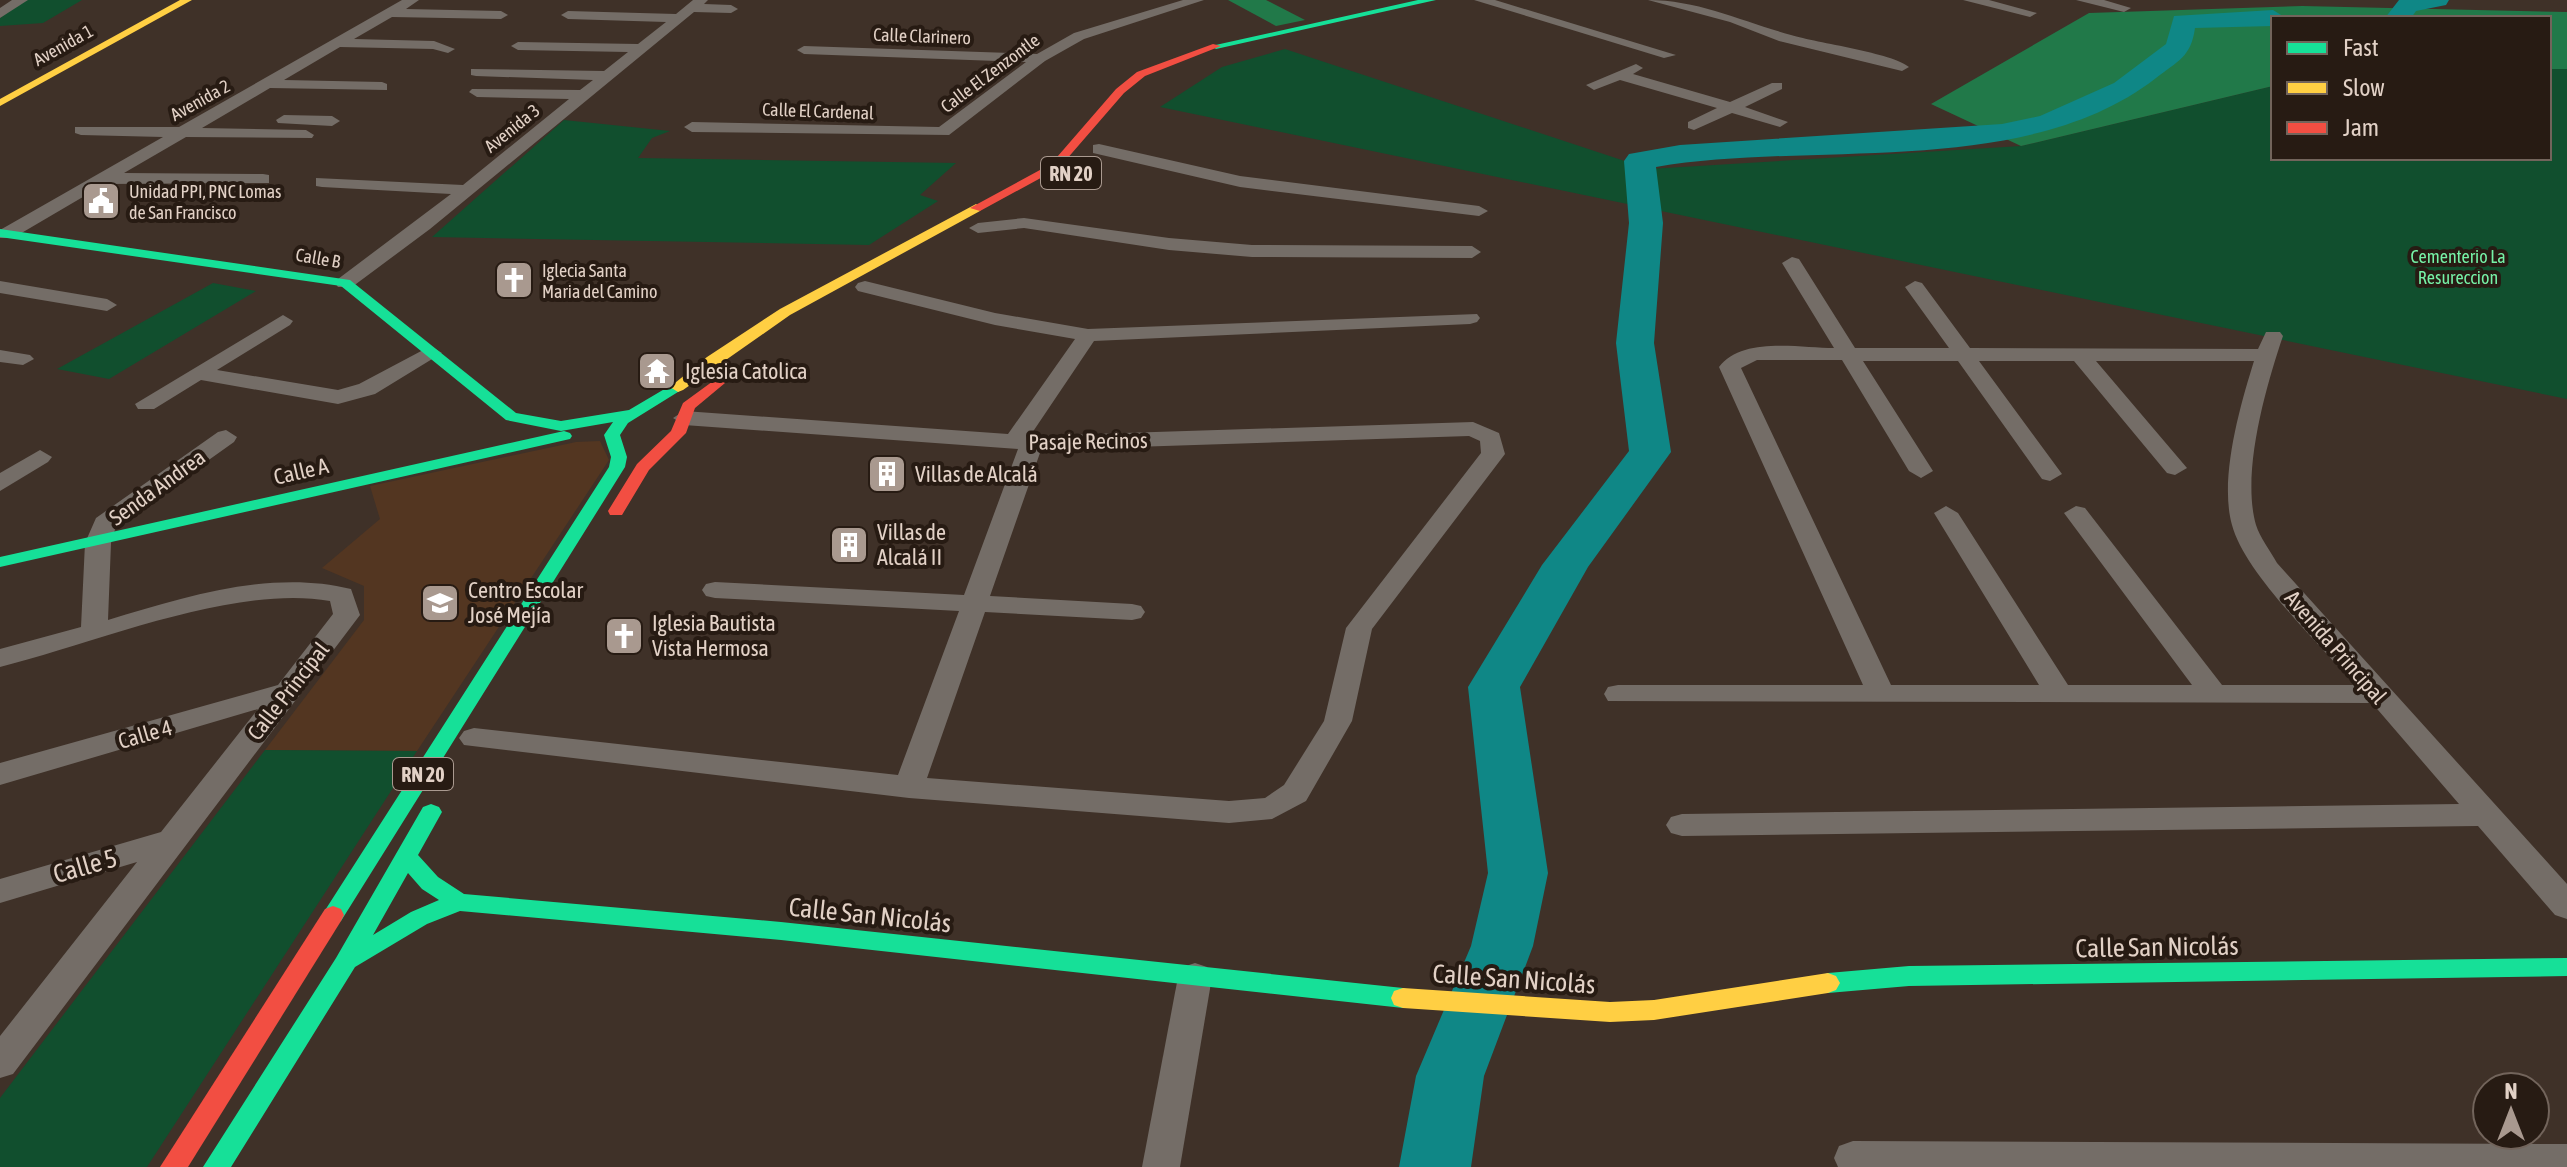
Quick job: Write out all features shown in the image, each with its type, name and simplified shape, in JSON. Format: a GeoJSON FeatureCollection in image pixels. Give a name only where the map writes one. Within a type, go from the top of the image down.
{"type":"FeatureCollection","features":[{"type":"Feature","properties":{"kind":"main road","name":"Avenida 1"},"geometry":{"type":"LineString","coordinates":[[0,103],[187,0]]}},
{"type":"Feature","properties":{"kind":"main road","name":"RN 20"},"geometry":{"type":"LineString","coordinates":[[173,1167],[617,467],[614,444],[616,425],[630,414],[665,398],[721,352],[782,312],[1055,166],[1120,91],[1154,67],[1237,40],[1431,0]]}},
{"type":"Feature","properties":{"kind":"main road"},"geometry":{"type":"LineString","coordinates":[[1124,116],[1151,86],[1189,63],[1209,56],[1453,3]]}},
{"type":"Feature","properties":{"kind":"main road","name":"RN 20"},"geometry":{"type":"LineString","coordinates":[[604,531],[643,467],[678,433],[688,406],[779,335],[1042,193],[1104,143]]}},
{"type":"Feature","properties":{"kind":"main road","name":"Calle B"},"geometry":{"type":"LineString","coordinates":[[3,234],[345,283],[358,290],[511,417],[561,426],[630,414]]}},
{"type":"Feature","properties":{"kind":"main road"},"geometry":{"type":"LineString","coordinates":[[630,414],[658,411],[684,418]]}},
{"type":"Feature","properties":{"kind":"main road"},"geometry":{"type":"LineString","coordinates":[[493,450],[514,429],[511,417]]}},
{"type":"Feature","properties":{"kind":"main road","name":"Calle A"},"geometry":{"type":"LineString","coordinates":[[0,562],[98,543],[493,450],[566,436],[593,436],[635,450],[667,443]]}},
{"type":"Feature","properties":{"kind":"main road","name":"RN 20"},"geometry":{"type":"LineString","coordinates":[[216,1167],[344,965],[440,797]]}},
{"type":"Feature","properties":{"kind":"main road","name":"Calle San Nicolás"},"geometry":{"type":"LineString","coordinates":[[406,856],[418,874],[436,890],[459,902],[781,931],[1385,997],[1528,1007],[1654,1010],[1829,983],[1909,976],[2567,967]]}},
{"type":"Feature","properties":{"kind":"main road"},"geometry":{"type":"LineString","coordinates":[[344,965],[380,939],[459,902]]}},
{"type":"Feature","properties":{"kind":"street"},"geometry":{"type":"LineString","coordinates":[[0,14],[21,0]]}},
{"type":"Feature","properties":{"kind":"street","name":"Avenida 2"},"geometry":{"type":"LineString","coordinates":[[3,234],[412,0]]}},
{"type":"Feature","properties":{"kind":"street"},"geometry":{"type":"LineString","coordinates":[[443,0],[498,8]]}},
{"type":"Feature","properties":{"kind":"street","name":"Calle El Zenzontle"},"geometry":{"type":"LineString","coordinates":[[943,132],[1040,58],[1105,25],[1197,0]]}},
{"type":"Feature","properties":{"kind":"street"},"geometry":{"type":"LineString","coordinates":[[1481,0],[1669,55],[1594,85]]}},
{"type":"Feature","properties":{"kind":"street"},"geometry":{"type":"LineString","coordinates":[[1655,0],[1735,19],[1784,38],[1902,67]]}},
{"type":"Feature","properties":{"kind":"street"},"geometry":{"type":"LineString","coordinates":[[1970,0],[2030,13]]}},
{"type":"Feature","properties":{"kind":"street"},"geometry":{"type":"LineString","coordinates":[[2083,0],[2124,8]]}},
{"type":"Feature","properties":{"kind":"street"},"geometry":{"type":"LineString","coordinates":[[1146,1],[1173,5]]}},
{"type":"Feature","properties":{"kind":"street"},"geometry":{"type":"LineString","coordinates":[[696,4],[731,9]]}},
{"type":"Feature","properties":{"kind":"street","name":"Avenida 3"},"geometry":{"type":"LineString","coordinates":[[345,283],[467,190],[696,4]]}},
{"type":"Feature","properties":{"kind":"street"},"geometry":{"type":"LineString","coordinates":[[391,13],[498,8]]}},
{"type":"Feature","properties":{"kind":"street"},"geometry":{"type":"LineString","coordinates":[[568,15],[680,18]]}},
{"type":"Feature","properties":{"kind":"street"},"geometry":{"type":"LineString","coordinates":[[339,43],[443,45],[451,30],[365,28]]}},
{"type":"Feature","properties":{"kind":"street"},"geometry":{"type":"LineString","coordinates":[[518,46],[642,48]]}},
{"type":"Feature","properties":{"kind":"street","name":"Calle Clarinero"},"geometry":{"type":"LineString","coordinates":[[804,50],[1040,58]]}},
{"type":"Feature","properties":{"kind":"street"},"geometry":{"type":"LineString","coordinates":[[476,72],[607,76]]}},
{"type":"Feature","properties":{"kind":"street"},"geometry":{"type":"LineString","coordinates":[[1619,75],[1780,122]]}},
{"type":"Feature","properties":{"kind":"street"},"geometry":{"type":"LineString","coordinates":[[270,84],[382,87]]}},
{"type":"Feature","properties":{"kind":"street"},"geometry":{"type":"LineString","coordinates":[[1694,125],[1777,86]]}},
{"type":"Feature","properties":{"kind":"street"},"geometry":{"type":"LineString","coordinates":[[0,92],[20,91]]}},
{"type":"Feature","properties":{"kind":"street"},"geometry":{"type":"LineString","coordinates":[[477,92],[584,95]]}},
{"type":"Feature","properties":{"kind":"street"},"geometry":{"type":"LineString","coordinates":[[207,118],[332,121]]}},
{"type":"Feature","properties":{"kind":"street","name":"Calle El Cardenal"},"geometry":{"type":"LineString","coordinates":[[692,127],[943,132]]}},
{"type":"Feature","properties":{"kind":"street"},"geometry":{"type":"LineString","coordinates":[[81,130],[306,135]]}},
{"type":"Feature","properties":{"kind":"street"},"geometry":{"type":"LineString","coordinates":[[1104,143],[1171,170],[1227,181],[1479,211]]}},
{"type":"Feature","properties":{"kind":"street"},"geometry":{"type":"LineString","coordinates":[[98,181],[136,177],[263,179]]}},
{"type":"Feature","properties":{"kind":"street"},"geometry":{"type":"LineString","coordinates":[[322,182],[467,190]]}},
{"type":"Feature","properties":{"kind":"street"},"geometry":{"type":"LineString","coordinates":[[978,228],[1029,214],[1169,244],[1252,251],[1472,252]]}},
{"type":"Feature","properties":{"kind":"street"},"geometry":{"type":"LineString","coordinates":[[1792,263],[1921,471]]}},
{"type":"Feature","properties":{"kind":"street"},"geometry":{"type":"LineString","coordinates":[[0,287],[107,305]]}},
{"type":"Feature","properties":{"kind":"street"},"geometry":{"type":"LineString","coordinates":[[865,287],[995,319],[1088,335],[1470,318]]}},
{"type":"Feature","properties":{"kind":"street"},"geometry":{"type":"LineString","coordinates":[[1915,287],[2050,474]]}},
{"type":"Feature","properties":{"kind":"street"},"geometry":{"type":"LineString","coordinates":[[146,404],[283,321]]}},
{"type":"Feature","properties":{"kind":"street"},"geometry":{"type":"LineString","coordinates":[[474,738],[909,787],[972,604],[1023,442],[1088,335]]}},
{"type":"Feature","properties":{"kind":"street","name":"Avenida Principal"},"geometry":{"type":"LineString","coordinates":[[2079,354],[2270,346],[2250,421],[2242,493],[2243,522],[2266,566],[2376,694],[2567,906]]}},
{"type":"Feature","properties":{"kind":"street"},"geometry":{"type":"LineString","coordinates":[[198,373],[338,397],[367,389],[432,353]]}},
{"type":"Feature","properties":{"kind":"street"},"geometry":{"type":"LineString","coordinates":[[1880,691],[1730,367],[1738,359],[1757,354],[2079,354],[2175,468]]}},
{"type":"Feature","properties":{"kind":"street"},"geometry":{"type":"LineString","coordinates":[[0,356],[23,359]]}},
{"type":"Feature","properties":{"kind":"street","name":"Pasaje Recinos"},"geometry":{"type":"LineString","coordinates":[[684,418],[1023,442],[1473,429],[1491,438],[1493,454],[1359,628],[1338,721],[1295,793],[1272,808],[1229,812],[909,787]]}},
{"type":"Feature","properties":{"kind":"street","name":"Senda Andrea"},"geometry":{"type":"LineString","coordinates":[[98,543],[105,523],[226,437]]}},
{"type":"Feature","properties":{"kind":"street"},"geometry":{"type":"LineString","coordinates":[[0,484],[40,457]]}},
{"type":"Feature","properties":{"kind":"street"},"geometry":{"type":"LineString","coordinates":[[1946,513],[2058,692]]}},
{"type":"Feature","properties":{"kind":"street"},"geometry":{"type":"LineString","coordinates":[[2076,513],[2213,693]]}},
{"type":"Feature","properties":{"kind":"street"},"geometry":{"type":"LineString","coordinates":[[94,631],[98,543]]}},
{"type":"Feature","properties":{"kind":"street","name":"Calle Principal"},"geometry":{"type":"LineString","coordinates":[[0,658],[94,631],[283,589],[321,588],[342,595],[347,615],[0,1063]]}},
{"type":"Feature","properties":{"kind":"street"},"geometry":{"type":"LineString","coordinates":[[715,590],[1132,612]]}},
{"type":"Feature","properties":{"kind":"street","name":"Calle 4"},"geometry":{"type":"LineString","coordinates":[[0,774],[289,691]]}},
{"type":"Feature","properties":{"kind":"street"},"geometry":{"type":"LineString","coordinates":[[1618,694],[1880,691],[2376,694]]}},
{"type":"Feature","properties":{"kind":"street"},"geometry":{"type":"LineString","coordinates":[[1682,825],[2485,815]]}},
{"type":"Feature","properties":{"kind":"street","name":"Calle 5"},"geometry":{"type":"LineString","coordinates":[[0,891],[170,841]]}},
{"type":"Feature","properties":{"kind":"street"},"geometry":{"type":"LineString","coordinates":[[1161,1167],[1195,977]]}},
{"type":"Feature","properties":{"kind":"street"},"geometry":{"type":"LineString","coordinates":[[1853,1158],[2567,1161]]}},
{"type":"Feature","properties":{"kind":"shaded area","name":"Centro Escolar José Mejía"},"geometry":{"type":"Polygon","coordinates":[[[600,441],[609,460],[417,751],[265,750],[364,620],[364,586],[322,568],[380,519],[370,486],[576,442],[600,441]]]}},
{"type":"Feature","properties":{"kind":"green space"},"geometry":{"type":"Polygon","coordinates":[[[24,0],[82,0],[43,23],[0,26],[0,18],[24,0]]]}},
{"type":"Feature","properties":{"kind":"green space"},"geometry":{"type":"Polygon","coordinates":[[[1228,0],[1266,0],[1305,20],[1276,26],[1228,0]]]}},
{"type":"Feature","properties":{"kind":"green space"},"geometry":{"type":"Polygon","coordinates":[[[2302,6],[2567,12],[2567,69],[2551,69],[2551,16],[2271,16],[2271,86],[2021,146],[1931,104],[2089,13],[2302,6]]]}},
{"type":"Feature","properties":{"kind":"green space","name":"Cementerio La Resureccion"},"geometry":{"type":"Polygon","coordinates":[[[1285,49],[1649,169],[2021,146],[2271,86],[2271,160],[2551,160],[2551,69],[2567,69],[2567,399],[1160,107],[1222,67],[1285,49]]]}},
{"type":"Feature","properties":{"kind":"green space"},"geometry":{"type":"Polygon","coordinates":[[[564,120],[670,131],[652,138],[638,158],[956,163],[920,195],[938,201],[869,245],[432,237],[564,120]]]}},
{"type":"Feature","properties":{"kind":"green space"},"geometry":{"type":"Polygon","coordinates":[[[213,283],[256,291],[109,379],[57,369],[213,283]]]}},
{"type":"Feature","properties":{"kind":"green space"},"geometry":{"type":"Polygon","coordinates":[[[265,750],[417,751],[147,1167],[0,1167],[0,1098],[265,750]]]}},
{"type":"Feature","properties":{"kind":"waterway"},"geometry":{"type":"LineString","coordinates":[[2400,16],[2408,5],[2437,0]]}},
{"type":"Feature","properties":{"kind":"waterway"},"geometry":{"type":"LineString","coordinates":[[1435,1167],[1450,1076],[1502,946],[1518,873],[1494,687],[1566,565],[1650,452],[1635,343],[1646,223],[1640,161],[1680,154],[2002,133],[2049,123],[2124,89],[2179,47],[2183,21],[2271,18]]}},
{"type":"Feature","properties":{"kind":"traffic: fast"},"geometry":{"type":"LineString","coordinates":[[1216,46],[1431,0]]}},
{"type":"Feature","properties":{"kind":"traffic: fast"},"geometry":{"type":"LineString","coordinates":[[0,233],[345,283],[511,417],[561,426],[630,414]]}},
{"type":"Feature","properties":{"kind":"traffic: fast"},"geometry":{"type":"LineString","coordinates":[[333,915],[617,467],[619,457],[612,435],[622,420],[678,387]]}},
{"type":"Feature","properties":{"kind":"traffic: fast"},"geometry":{"type":"LineString","coordinates":[[0,562],[564,436]]}},
{"type":"Feature","properties":{"kind":"traffic: fast"},"geometry":{"type":"LineString","coordinates":[[216,1167],[344,965],[431,812]]}},
{"type":"Feature","properties":{"kind":"traffic: fast"},"geometry":{"type":"LineString","coordinates":[[406,856],[430,883],[459,902],[781,931],[1403,998]]}},
{"type":"Feature","properties":{"kind":"traffic: fast"},"geometry":{"type":"LineString","coordinates":[[352,959],[419,918],[459,902]]}},
{"type":"Feature","properties":{"kind":"traffic: fast"},"geometry":{"type":"LineString","coordinates":[[1828,983],[1909,976],[2567,967]]}},
{"type":"Feature","properties":{"kind":"traffic: slow"},"geometry":{"type":"LineString","coordinates":[[0,103],[187,0]]}},
{"type":"Feature","properties":{"kind":"traffic: slow"},"geometry":{"type":"LineString","coordinates":[[678,387],[712,360],[785,312],[976,208]]}},
{"type":"Feature","properties":{"kind":"traffic: slow"},"geometry":{"type":"LineString","coordinates":[[1403,998],[1610,1012],[1654,1010],[1828,983]]}},
{"type":"Feature","properties":{"kind":"traffic: jam"},"geometry":{"type":"LineString","coordinates":[[976,208],[1055,166],[1120,91],[1141,74],[1216,46]]}},
{"type":"Feature","properties":{"kind":"traffic: jam"},"geometry":{"type":"LineString","coordinates":[[616,511],[643,467],[678,433],[688,406],[720,380]]}},
{"type":"Feature","properties":{"kind":"traffic: jam"},"geometry":{"type":"LineString","coordinates":[[173,1167],[333,915]]}},
{"type":"Feature","properties":{"kind":"place","name":"Unidad PPI, PNC Lomas de San Francisco"},"geometry":{"type":"Point","coordinates":[101,201]}},
{"type":"Feature","properties":{"kind":"place","name":"Iglecia Santa Maria del Camino"},"geometry":{"type":"Point","coordinates":[514,280]}},
{"type":"Feature","properties":{"kind":"place","name":"Iglesia Catolica"},"geometry":{"type":"Point","coordinates":[657,371]}},
{"type":"Feature","properties":{"kind":"place","name":"Villas de Alcalá"},"geometry":{"type":"Point","coordinates":[887,474]}},
{"type":"Feature","properties":{"kind":"place","name":"Villas de Alcalá II"},"geometry":{"type":"Point","coordinates":[849,545]}},
{"type":"Feature","properties":{"kind":"place","name":"Centro Escolar José Mejía"},"geometry":{"type":"Point","coordinates":[440,603]}},
{"type":"Feature","properties":{"kind":"place","name":"Iglesia Bautista Vista Hermosa"},"geometry":{"type":"Point","coordinates":[624,636]}}]}
